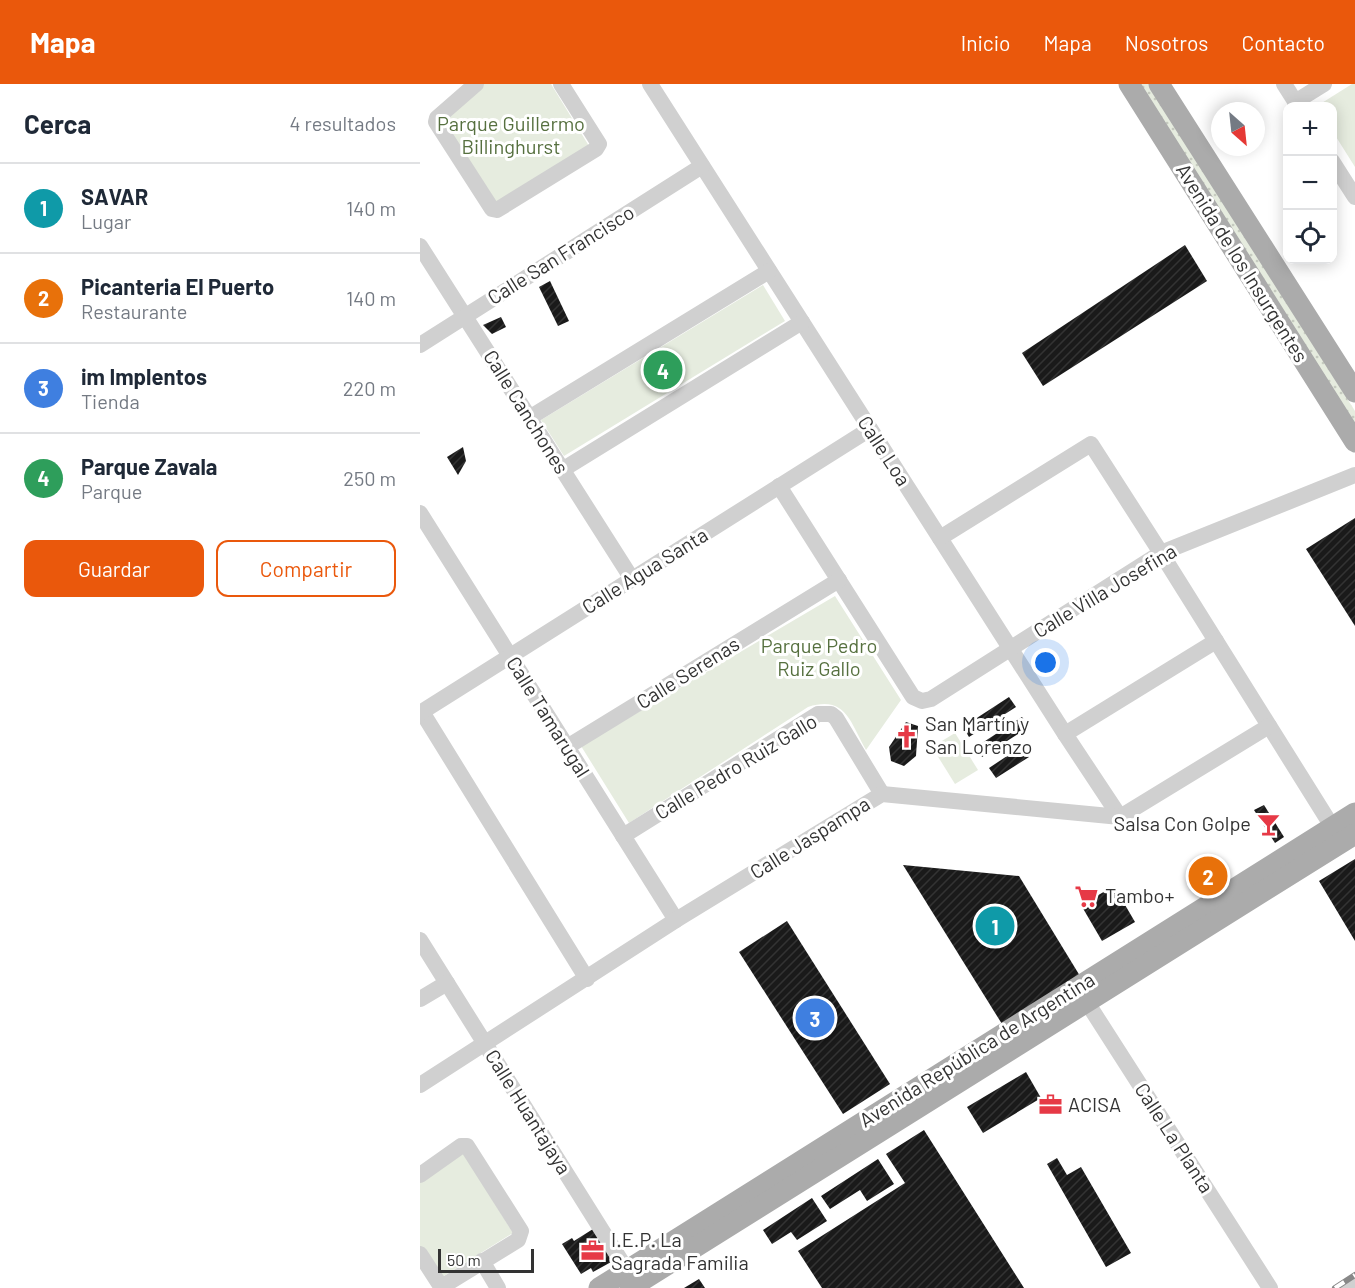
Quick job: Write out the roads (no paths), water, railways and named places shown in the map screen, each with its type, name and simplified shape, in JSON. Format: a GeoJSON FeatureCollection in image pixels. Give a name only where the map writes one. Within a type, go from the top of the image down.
{"type":"FeatureCollection","features":[{"type":"Feature","properties":{"kind":"main road","name":"Avenida de los Insurgentes"},"geometry":{"type":"LineString","coordinates":[[1129,84],[1355,442]]}},
{"type":"Feature","properties":{"kind":"main road","name":"Avenida de los Insurgentes"},"geometry":{"type":"LineString","coordinates":[[1159,84],[1354,387]]}},
{"type":"Feature","properties":{"kind":"main road","name":"Avenida República de Argentina"},"geometry":{"type":"LineString","coordinates":[[599,1288],[631,1281],[1082,995],[1343,834],[1355,813]]}},
{"type":"Feature","properties":{"kind":"street"},"geometry":{"type":"LineString","coordinates":[[476,84],[437,118],[436,122],[492,209],[498,210],[596,149],[599,144],[561,84]]}},
{"type":"Feature","properties":{"kind":"street","name":"Calle Loa"},"geometry":{"type":"LineString","coordinates":[[650,84],[1010,649],[1120,817]]}},
{"type":"Feature","properties":{"kind":"street"},"geometry":{"type":"LineString","coordinates":[[1284,84],[1296,102]]}},
{"type":"Feature","properties":{"kind":"street"},"geometry":{"type":"LineString","coordinates":[[1300,102],[1323,84]]}},
{"type":"Feature","properties":{"kind":"street","name":"Calle San Francisco"},"geometry":{"type":"LineString","coordinates":[[420,345],[702,166]]}},
{"type":"Feature","properties":{"kind":"street"},"geometry":{"type":"LineString","coordinates":[[1337,169],[1355,197]]}},
{"type":"Feature","properties":{"kind":"street","name":"Calle Canchones"},"geometry":{"type":"LineString","coordinates":[[420,246],[632,579]]}},
{"type":"Feature","properties":{"kind":"street"},"geometry":{"type":"LineString","coordinates":[[529,417],[769,271]]}},
{"type":"Feature","properties":{"kind":"street"},"geometry":{"type":"LineString","coordinates":[[562,470],[802,322]]}},
{"type":"Feature","properties":{"kind":"street","name":"Calle Agua Santa"},"geometry":{"type":"LineString","coordinates":[[421,713],[870,429]]}},
{"type":"Feature","properties":{"kind":"street"},"geometry":{"type":"LineString","coordinates":[[940,538],[1091,444],[1269,726],[1343,834]]}},
{"type":"Feature","properties":{"kind":"street","name":"Calle Villa Josefina"},"geometry":{"type":"LineString","coordinates":[[839,580],[913,697],[922,701],[931,699],[1161,553],[1355,475]]}},
{"type":"Feature","properties":{"kind":"street"},"geometry":{"type":"LineString","coordinates":[[779,486],[839,580]]}},
{"type":"Feature","properties":{"kind":"street","name":"Calle Tamarugal"},"geometry":{"type":"LineString","coordinates":[[420,513],[676,920]]}},
{"type":"Feature","properties":{"kind":"street","name":"Calle Serenas"},"geometry":{"type":"LineString","coordinates":[[567,747],[839,580]]}},
{"type":"Feature","properties":{"kind":"street"},"geometry":{"type":"LineString","coordinates":[[1065,734],[1216,641]]}},
{"type":"Feature","properties":{"kind":"street"},"geometry":{"type":"LineString","coordinates":[[421,713],[587,979]]}},
{"type":"Feature","properties":{"kind":"street","name":"Calle Pedro Ruiz Gallo"},"geometry":{"type":"LineString","coordinates":[[623,836],[818,714],[831,714],[836,718],[882,794]]}},
{"type":"Feature","properties":{"kind":"street"},"geometry":{"type":"LineString","coordinates":[[1120,817],[1269,726]]}},
{"type":"Feature","properties":{"kind":"street","name":"Calle Jaspampa"},"geometry":{"type":"LineString","coordinates":[[420,1085],[676,920],[882,794],[1120,817]]}},
{"type":"Feature","properties":{"kind":"street","name":"Calle Huantajaya"},"geometry":{"type":"LineString","coordinates":[[420,940],[631,1281]]}},
{"type":"Feature","properties":{"kind":"street"},"geometry":{"type":"LineString","coordinates":[[420,999],[447,983]]}},
{"type":"Feature","properties":{"kind":"street","name":"Calle La Planta"},"geometry":{"type":"LineString","coordinates":[[1082,995],[1269,1288]]}},
{"type":"Feature","properties":{"kind":"street"},"geometry":{"type":"LineString","coordinates":[[420,1254],[440,1285],[444,1286],[518,1240],[521,1231],[473,1152],[467,1146],[461,1146],[421,1171]]}},
{"type":"Feature","properties":{"kind":"street"},"geometry":{"type":"LineString","coordinates":[[482,1262],[498,1288]]}},
{"type":"Feature","properties":{"kind":"street"},"geometry":{"type":"LineString","coordinates":[[1349,1288],[1355,1284]]}},
{"type":"Feature","properties":{"kind":"railway"},"geometry":{"type":"LineString","coordinates":[[1335,1288],[1355,1275]]}},
{"type":"Feature","properties":{"kind":"place","name":"Parque Zavala"},"geometry":{"type":"Point","coordinates":[663,370]}},
{"type":"Feature","properties":{"kind":"place","name":"San Martín y San Lorenzo"},"geometry":{"type":"Point","coordinates":[907,736]}},
{"type":"Feature","properties":{"kind":"place","name":"Salsa Con Golpe"},"geometry":{"type":"Point","coordinates":[1269,824]}},
{"type":"Feature","properties":{"kind":"place","name":"Picanteria El Puerto"},"geometry":{"type":"Point","coordinates":[1208,876]}},
{"type":"Feature","properties":{"kind":"place","name":"Tambo+"},"geometry":{"type":"Point","coordinates":[1087,896]}},
{"type":"Feature","properties":{"kind":"place","name":"SAVAR"},"geometry":{"type":"Point","coordinates":[995,926]}},
{"type":"Feature","properties":{"kind":"place","name":"im Implentos"},"geometry":{"type":"Point","coordinates":[815,1018]}},
{"type":"Feature","properties":{"kind":"place","name":"ACISA"},"geometry":{"type":"Point","coordinates":[1050,1105]}},
{"type":"Feature","properties":{"kind":"place","name":"I.E.P. La Sagrada Familia"},"geometry":{"type":"Point","coordinates":[593,1251]}},
{"type":"Feature","properties":{"kind":"park label","name":"Parque Guillermo Billinghurst"},"geometry":{"type":"Point","coordinates":[511,136]}},
{"type":"Feature","properties":{"kind":"park label","name":"Parque Pedro Ruiz Gallo"},"geometry":{"type":"Point","coordinates":[819,658]}}]}
